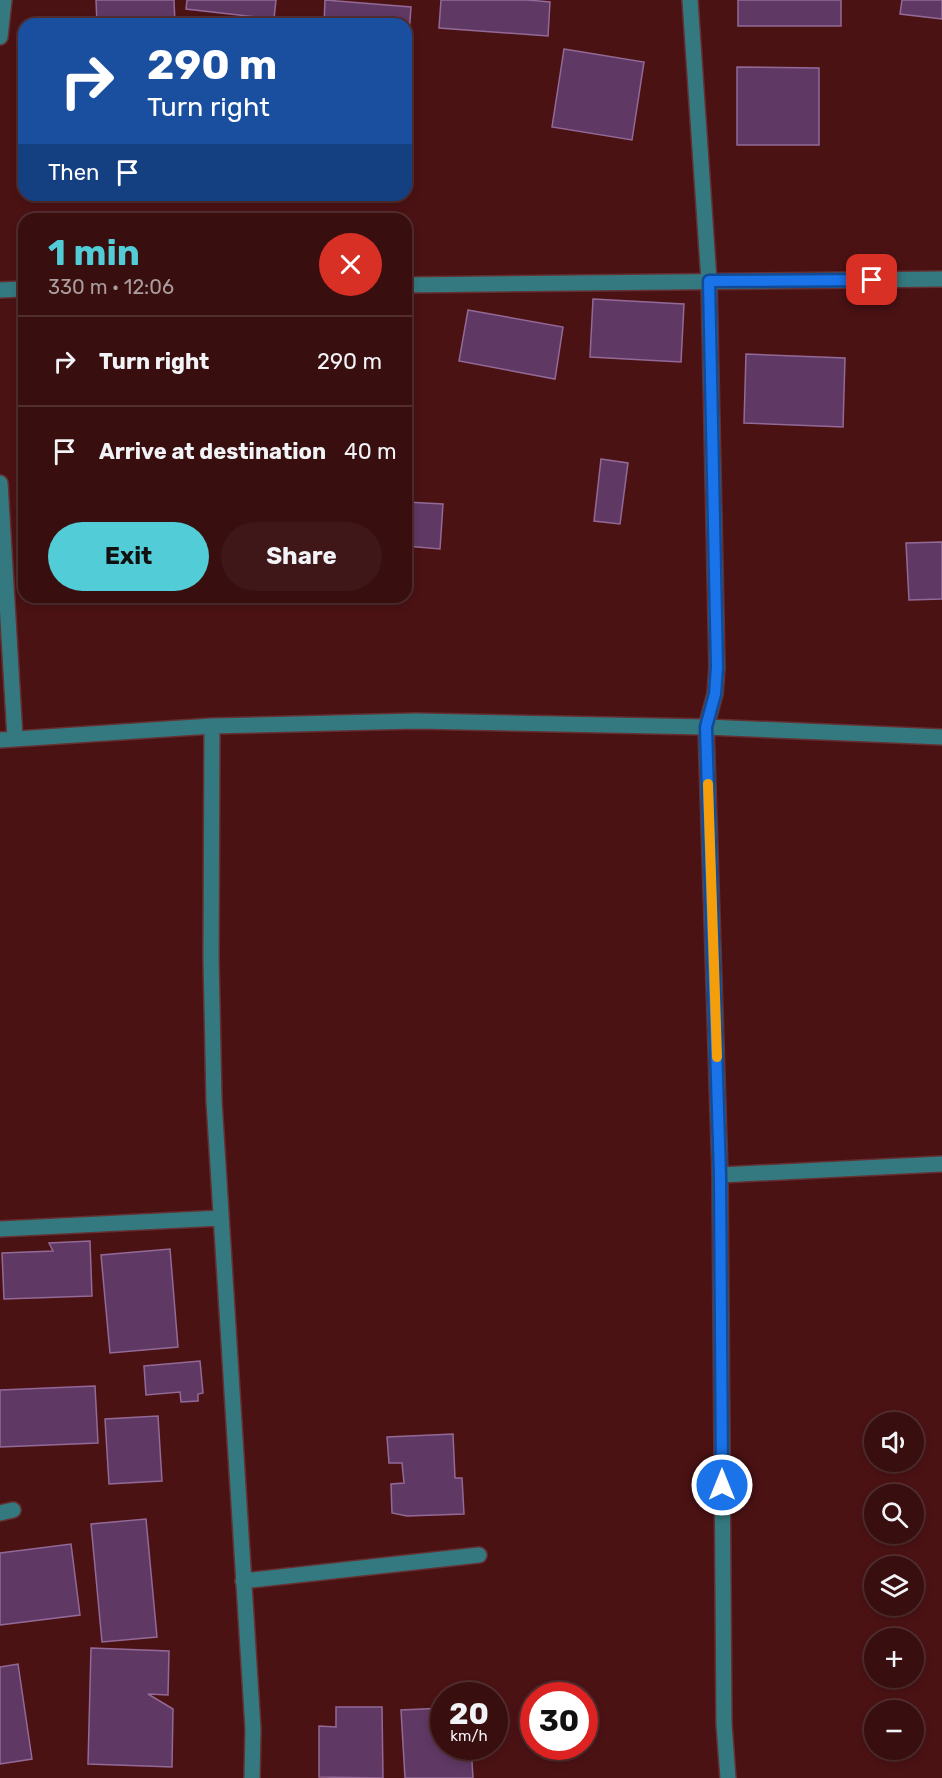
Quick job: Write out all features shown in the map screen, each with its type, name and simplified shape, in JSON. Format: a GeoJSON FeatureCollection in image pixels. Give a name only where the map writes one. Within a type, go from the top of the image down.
{"type":"FeatureCollection","features":[{"type":"Feature","properties":{"kind":"street"},"geometry":{"type":"LineString","coordinates":[[0,37],[4,0]]}},
{"type":"Feature","properties":{"kind":"street"},"geometry":{"type":"LineString","coordinates":[[690,0],[709,281],[717,667],[715,694],[706,727],[720,1175],[724,1724],[728,1778]]}},
{"type":"Feature","properties":{"kind":"street"},"geometry":{"type":"LineString","coordinates":[[412,285],[942,279]]}},
{"type":"Feature","properties":{"kind":"street"},"geometry":{"type":"LineString","coordinates":[[0,290],[18,290]]}},
{"type":"Feature","properties":{"kind":"street"},"geometry":{"type":"LineString","coordinates":[[0,483],[7,739],[212,726],[416,720],[706,727],[942,737]]}},
{"type":"Feature","properties":{"kind":"street"},"geometry":{"type":"LineString","coordinates":[[212,726],[211,959],[214,1101],[253,1729],[252,1778]]}},
{"type":"Feature","properties":{"kind":"street"},"geometry":{"type":"LineString","coordinates":[[720,1175],[942,1164]]}},
{"type":"Feature","properties":{"kind":"street"},"geometry":{"type":"LineString","coordinates":[[0,1229],[221,1218]]}},
{"type":"Feature","properties":{"kind":"street"},"geometry":{"type":"LineString","coordinates":[[243,1581],[479,1555]]}},
{"type":"Feature","properties":{"kind":"building"},"geometry":{"type":"Polygon","coordinates":[[[96,0],[174,0],[175,18],[97,18],[96,0]]]}},
{"type":"Feature","properties":{"kind":"building"},"geometry":{"type":"Polygon","coordinates":[[[187,0],[276,0],[274,18],[186,9],[187,0]]]}},
{"type":"Feature","properties":{"kind":"building"},"geometry":{"type":"Polygon","coordinates":[[[325,0],[411,7],[410,18],[324,18],[325,0]]]}},
{"type":"Feature","properties":{"kind":"building"},"geometry":{"type":"Polygon","coordinates":[[[441,0],[550,2],[548,36],[439,28],[441,0]]]}},
{"type":"Feature","properties":{"kind":"building"},"geometry":{"type":"Polygon","coordinates":[[[738,0],[841,0],[841,26],[738,26],[738,0]]]}},
{"type":"Feature","properties":{"kind":"building"},"geometry":{"type":"Polygon","coordinates":[[[902,0],[942,0],[942,19],[900,14],[902,0]]]}},
{"type":"Feature","properties":{"kind":"building"},"geometry":{"type":"Polygon","coordinates":[[[564,49],[644,62],[632,140],[552,127],[564,49]]]}},
{"type":"Feature","properties":{"kind":"building"},"geometry":{"type":"Polygon","coordinates":[[[737,67],[819,68],[819,145],[737,145],[737,67]]]}},
{"type":"Feature","properties":{"kind":"building"},"geometry":{"type":"Polygon","coordinates":[[[593,299],[684,304],[681,362],[590,357],[593,299]]]}},
{"type":"Feature","properties":{"kind":"building"},"geometry":{"type":"Polygon","coordinates":[[[468,310],[563,327],[555,379],[459,361],[468,310]]]}},
{"type":"Feature","properties":{"kind":"building"},"geometry":{"type":"Polygon","coordinates":[[[746,354],[845,358],[843,427],[744,423],[746,354]]]}},
{"type":"Feature","properties":{"kind":"building"},"geometry":{"type":"Polygon","coordinates":[[[601,459],[628,463],[620,524],[594,521],[601,459]]]}},
{"type":"Feature","properties":{"kind":"building"},"geometry":{"type":"Polygon","coordinates":[[[412,502],[443,504],[440,549],[412,547],[412,502]]]}},
{"type":"Feature","properties":{"kind":"building"},"geometry":{"type":"Polygon","coordinates":[[[942,542],[942,599],[909,600],[906,543],[942,542]]]}},
{"type":"Feature","properties":{"kind":"building"},"geometry":{"type":"Polygon","coordinates":[[[90,1241],[92,1296],[4,1299],[2,1253],[53,1251],[49,1243],[90,1241]]]}},
{"type":"Feature","properties":{"kind":"building"},"geometry":{"type":"Polygon","coordinates":[[[170,1249],[178,1347],[110,1353],[101,1255],[170,1249]]]}},
{"type":"Feature","properties":{"kind":"building"},"geometry":{"type":"Polygon","coordinates":[[[200,1361],[203,1393],[198,1394],[198,1401],[181,1402],[180,1392],[146,1395],[144,1366],[200,1361]]]}},
{"type":"Feature","properties":{"kind":"building"},"geometry":{"type":"Polygon","coordinates":[[[95,1386],[98,1443],[0,1447],[0,1390],[95,1386]]]}},
{"type":"Feature","properties":{"kind":"building"},"geometry":{"type":"Polygon","coordinates":[[[158,1416],[162,1481],[109,1484],[105,1419],[158,1416]]]}},
{"type":"Feature","properties":{"kind":"building"},"geometry":{"type":"Polygon","coordinates":[[[453,1434],[455,1478],[462,1478],[464,1514],[407,1516],[392,1513],[391,1484],[404,1483],[402,1463],[389,1463],[387,1437],[453,1434]]]}},
{"type":"Feature","properties":{"kind":"building"},"geometry":{"type":"Polygon","coordinates":[[[146,1519],[157,1637],[102,1642],[91,1524],[146,1519]]]}},
{"type":"Feature","properties":{"kind":"building"},"geometry":{"type":"Polygon","coordinates":[[[71,1544],[80,1615],[0,1625],[0,1553],[71,1544]]]}},
{"type":"Feature","properties":{"kind":"building"},"geometry":{"type":"Polygon","coordinates":[[[91,1648],[169,1651],[168,1695],[148,1694],[173,1709],[172,1767],[88,1764],[91,1648]]]}},
{"type":"Feature","properties":{"kind":"building"},"geometry":{"type":"Polygon","coordinates":[[[18,1664],[32,1759],[0,1764],[0,1667],[18,1664]]]}},
{"type":"Feature","properties":{"kind":"building"},"geometry":{"type":"Polygon","coordinates":[[[336,1707],[382,1707],[383,1778],[319,1777],[319,1726],[336,1727],[336,1707]]]}},
{"type":"Feature","properties":{"kind":"building"},"geometry":{"type":"Polygon","coordinates":[[[430,1709],[430,1760],[472,1760],[473,1778],[405,1778],[401,1710],[430,1709]]]}},
{"type":"Feature","properties":{"kind":"slow traffic"},"geometry":{"type":"LineString","coordinates":[[708,784],[717,1057]]}},
{"type":"Feature","properties":{"kind":"route"},"geometry":{"type":"LineString","coordinates":[[722,1485],[720,1175],[706,727],[715,694],[717,667],[709,281],[872,280]]}}]}
